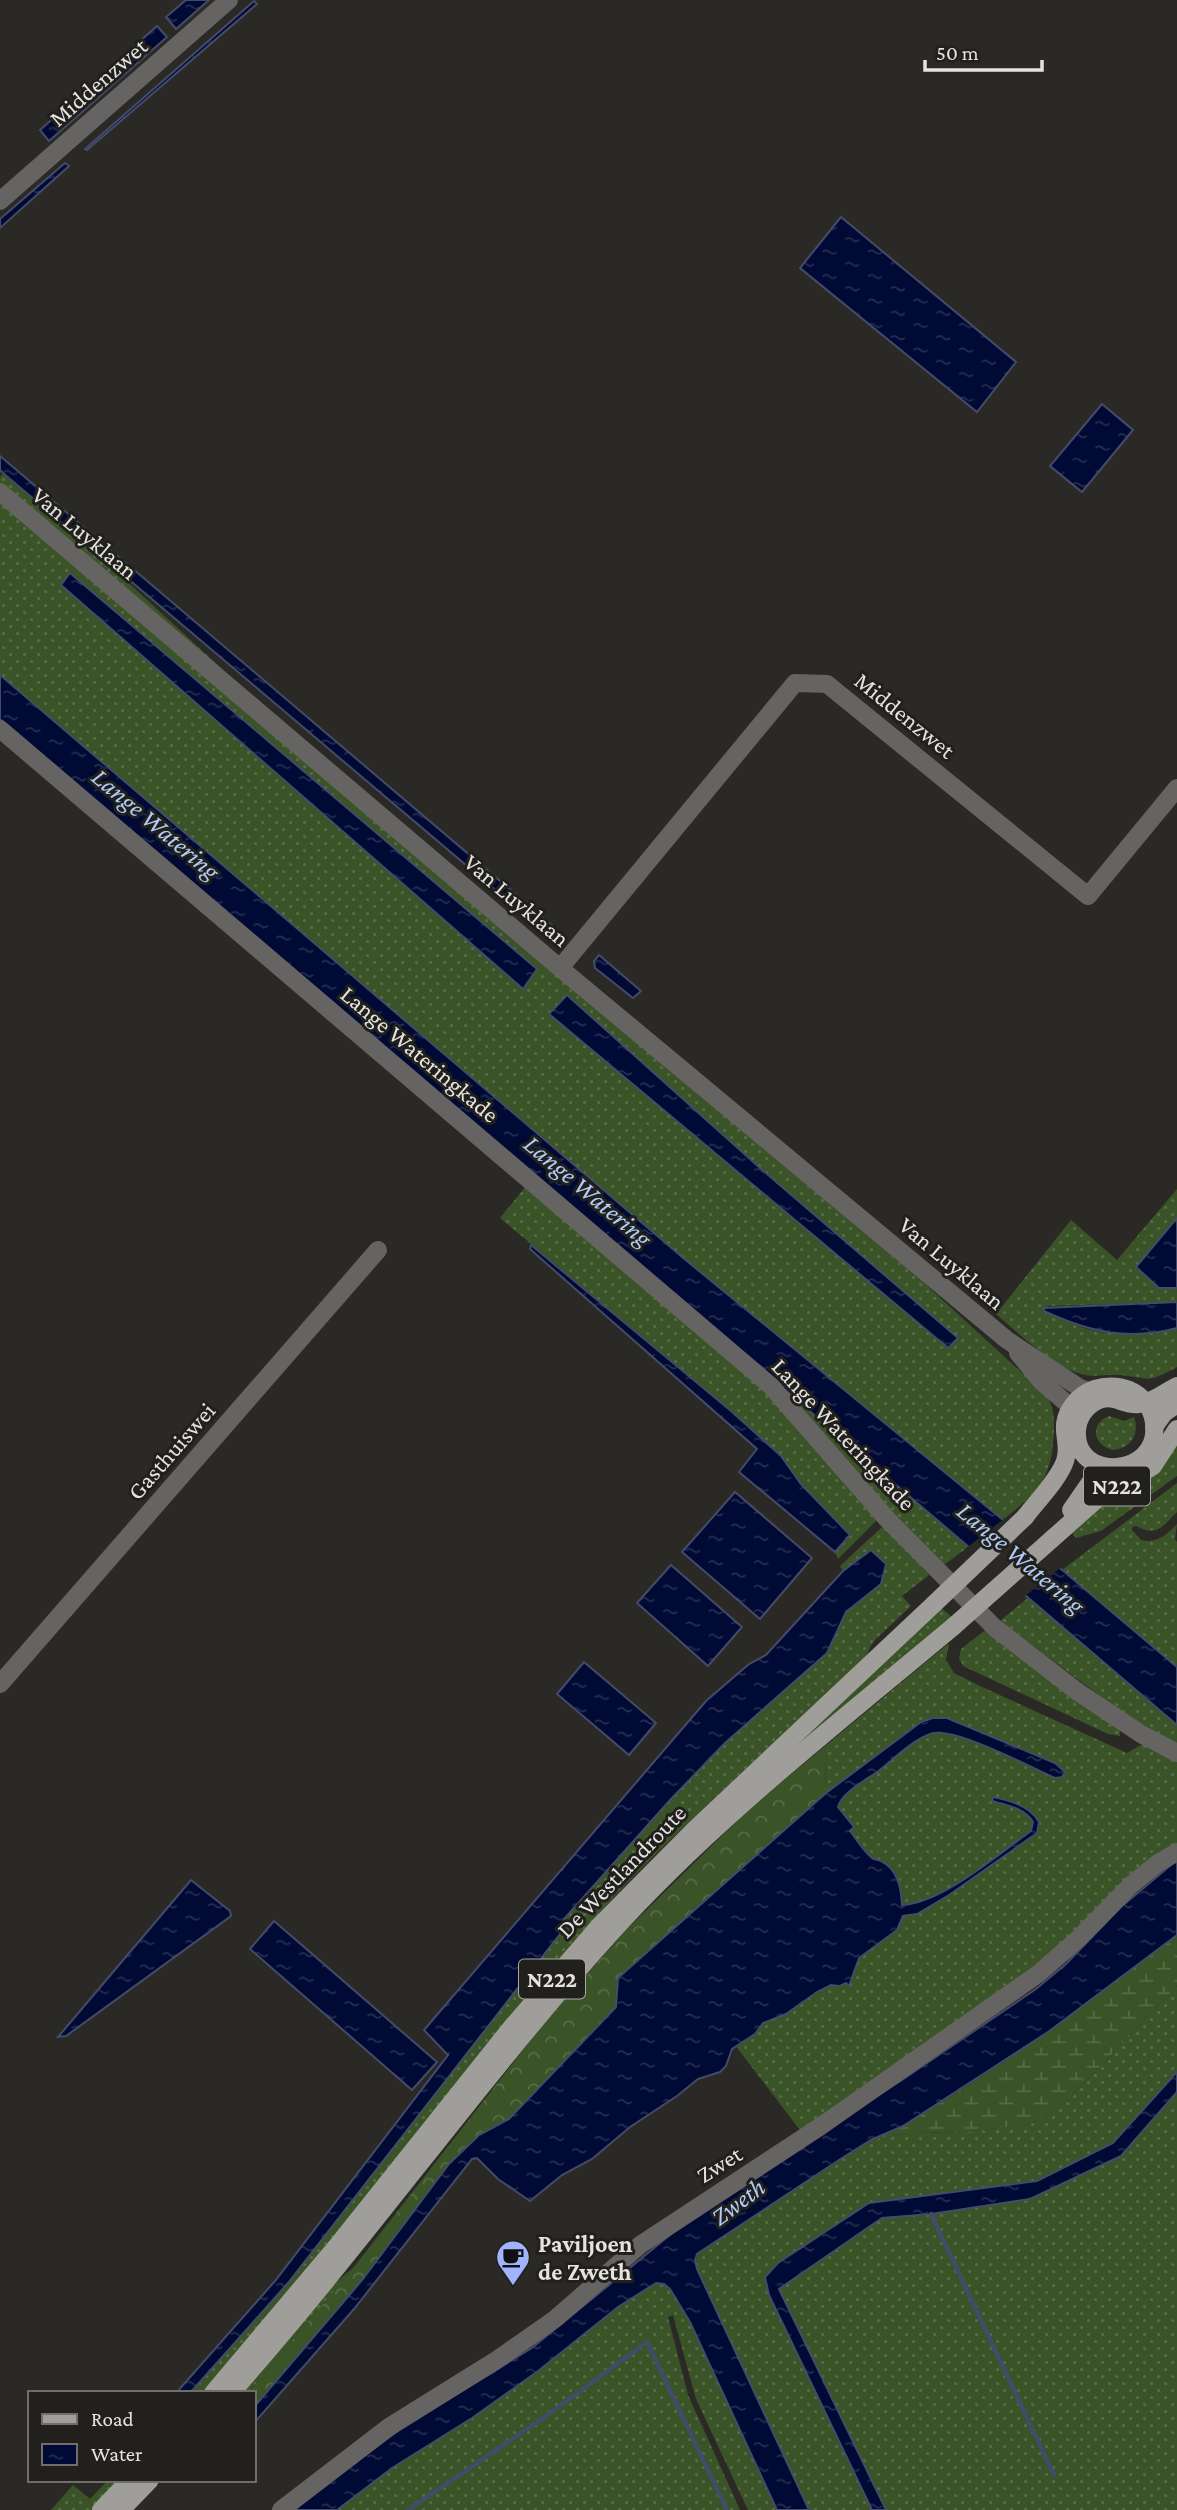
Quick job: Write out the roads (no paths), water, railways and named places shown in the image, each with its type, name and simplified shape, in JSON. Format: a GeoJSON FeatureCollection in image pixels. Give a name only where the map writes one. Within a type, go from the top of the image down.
{"type":"FeatureCollection","features":[{"type":"Feature","properties":{"kind":"main road"},"geometry":{"type":"LineString","coordinates":[[1075,1414],[1090,1391],[1106,1386],[1145,1391],[1177,1375]]}},
{"type":"Feature","properties":{"kind":"main road"},"geometry":{"type":"LineString","coordinates":[[1075,1414],[1103,1399],[1116,1399],[1134,1405],[1146,1402],[1177,1386]]}},
{"type":"Feature","properties":{"kind":"main road"},"geometry":{"type":"LineString","coordinates":[[1132,1390],[1146,1402],[1154,1427]]}},
{"type":"Feature","properties":{"kind":"main road","name":"N222"},"geometry":{"type":"LineString","coordinates":[[1075,1414],[1065,1425],[1074,1450],[1105,1467],[1125,1466],[1137,1461],[1150,1446],[1154,1427],[1164,1413],[1177,1404]]}},
{"type":"Feature","properties":{"kind":"main road","name":"De Westlandroute"},"geometry":{"type":"LineString","coordinates":[[233,2391],[349,2255],[539,2016],[644,1898],[731,1813],[794,1757],[954,1626],[1105,1492],[1153,1466],[1177,1429]]}},
{"type":"Feature","properties":{"kind":"main road","name":"De Westlandroute"},"geometry":{"type":"LineString","coordinates":[[215,2391],[337,2247],[519,2019],[601,1924],[694,1829],[1025,1517],[1074,1450]]}},
{"type":"Feature","properties":{"kind":"main road","name":"De Westlandroute"},"geometry":{"type":"LineString","coordinates":[[1052,1539],[1098,1471],[1105,1467]]}},
{"type":"Feature","properties":{"kind":"main road"},"geometry":{"type":"LineString","coordinates":[[101,2510],[128,2482]]}},
{"type":"Feature","properties":{"kind":"main road"},"geometry":{"type":"LineString","coordinates":[[121,2510],[148,2482]]}},
{"type":"Feature","properties":{"kind":"street","name":"Middenzwet"},"geometry":{"type":"LineString","coordinates":[[0,201],[229,0]]}},
{"type":"Feature","properties":{"kind":"street","name":"Van Luyklaan"},"geometry":{"type":"LineString","coordinates":[[0,492],[560,968],[1007,1340],[1080,1388],[1090,1391]]}},
{"type":"Feature","properties":{"kind":"street","name":"Middenzwet"},"geometry":{"type":"LineString","coordinates":[[560,968],[795,683],[827,684],[1088,896],[1177,788]]}},
{"type":"Feature","properties":{"kind":"street","name":"Lange Wateringkade"},"geometry":{"type":"LineString","coordinates":[[0,729],[771,1386],[887,1518],[995,1628],[1078,1692],[1141,1734],[1177,1754]]}},
{"type":"Feature","properties":{"kind":"street","name":"Gasthuiswei"},"geometry":{"type":"LineString","coordinates":[[0,1684],[378,1250]]}},
{"type":"Feature","properties":{"kind":"street","name":"Van Luyklaan"},"geometry":{"type":"LineString","coordinates":[[1007,1340],[1042,1382],[1075,1414]]}},
{"type":"Feature","properties":{"kind":"street","name":"Zwet"},"geometry":{"type":"LineString","coordinates":[[281,2510],[389,2427],[495,2361],[555,2319],[650,2239],[821,2126],[1038,1974],[1078,1939],[1130,1885],[1177,1852]]}},
{"type":"Feature","properties":{"kind":"water"},"geometry":{"type":"Polygon","coordinates":[[[186,0],[209,0],[176,29],[166,17],[186,0]]]}},
{"type":"Feature","properties":{"kind":"water"},"geometry":{"type":"Polygon","coordinates":[[[254,1],[257,4],[85,149],[254,1]]]}},
{"type":"Feature","properties":{"kind":"water"},"geometry":{"type":"Polygon","coordinates":[[[157,26],[167,37],[49,141],[40,130],[157,26]]]}},
{"type":"Feature","properties":{"kind":"water"},"geometry":{"type":"Polygon","coordinates":[[[65,163],[69,166],[0,228],[0,219],[65,163]]]}},
{"type":"Feature","properties":{"kind":"water"},"geometry":{"type":"Polygon","coordinates":[[[841,217],[1016,362],[977,412],[800,268],[841,217]]]}},
{"type":"Feature","properties":{"kind":"water"},"geometry":{"type":"Polygon","coordinates":[[[1102,404],[1133,430],[1082,492],[1050,466],[1102,404]]]}},
{"type":"Feature","properties":{"kind":"water"},"geometry":{"type":"Polygon","coordinates":[[[0,456],[552,925],[553,929],[545,932],[3,473],[0,470],[0,456]]]}},
{"type":"Feature","properties":{"kind":"water"},"geometry":{"type":"Polygon","coordinates":[[[70,573],[537,969],[523,989],[61,585],[70,573]]]}},
{"type":"Feature","properties":{"kind":"water","name":"Lange Watering"},"geometry":{"type":"Polygon","coordinates":[[[0,675],[682,1257],[1003,1520],[1177,1667],[1177,1725],[0,719],[0,675]]]}},
{"type":"Feature","properties":{"kind":"water"},"geometry":{"type":"Polygon","coordinates":[[[599,955],[641,991],[633,998],[595,968],[594,961],[599,955]]]}},
{"type":"Feature","properties":{"kind":"water"},"geometry":{"type":"Polygon","coordinates":[[[567,995],[760,1168],[958,1338],[948,1348],[549,1014],[567,995]]]}},
{"type":"Feature","properties":{"kind":"water"},"geometry":{"type":"Polygon","coordinates":[[[1177,1218],[1177,1288],[1159,1288],[1136,1267],[1177,1218]]]}},
{"type":"Feature","properties":{"kind":"water"},"geometry":{"type":"Polygon","coordinates":[[[531,1245],[731,1411],[781,1456],[801,1484],[850,1535],[835,1552],[739,1472],[757,1449],[530,1249],[531,1245]]]}},
{"type":"Feature","properties":{"kind":"water"},"geometry":{"type":"Polygon","coordinates":[[[1177,1302],[1177,1328],[1142,1334],[1093,1329],[1044,1311],[1044,1308],[1177,1302]]]}},
{"type":"Feature","properties":{"kind":"water"},"geometry":{"type":"Polygon","coordinates":[[[735,1492],[812,1558],[760,1619],[682,1552],[735,1492]]]}},
{"type":"Feature","properties":{"kind":"water"},"geometry":{"type":"Polygon","coordinates":[[[871,1550],[886,1564],[881,1584],[846,1612],[827,1653],[725,1743],[564,1919],[560,1934],[288,2283],[192,2391],[178,2391],[275,2281],[448,2055],[424,2030],[706,1701],[749,1664],[766,1655],[843,1571],[871,1550]]]}},
{"type":"Feature","properties":{"kind":"water"},"geometry":{"type":"Polygon","coordinates":[[[671,1565],[742,1627],[708,1666],[637,1603],[671,1565]]]}},
{"type":"Feature","properties":{"kind":"water"},"geometry":{"type":"Polygon","coordinates":[[[584,1662],[656,1723],[629,1755],[557,1694],[584,1662]]]}},
{"type":"Feature","properties":{"kind":"water"},"geometry":{"type":"Polygon","coordinates":[[[933,1718],[947,1718],[1055,1763],[1065,1772],[1062,1777],[1055,1778],[973,1741],[941,1733],[930,1734],[902,1751],[849,1792],[838,1807],[854,1827],[850,1831],[865,1851],[873,1859],[887,1864],[895,1874],[902,1905],[918,1902],[951,1887],[1031,1831],[1033,1822],[1030,1817],[1015,1808],[992,1801],[993,1797],[1012,1802],[1031,1812],[1039,1822],[1037,1833],[949,1895],[917,1914],[903,1916],[897,1930],[859,1958],[849,1986],[846,1983],[840,1986],[831,1985],[786,2014],[763,2023],[755,2034],[732,2049],[726,2066],[720,2072],[698,2079],[630,2127],[592,2159],[562,2175],[530,2201],[498,2179],[477,2158],[472,2159],[354,2309],[256,2421],[256,2405],[363,2279],[449,2164],[479,2135],[509,2119],[616,2007],[618,1978],[826,1793],[921,1722],[933,1718]]]}},
{"type":"Feature","properties":{"kind":"water","name":"Zweth"},"geometry":{"type":"Polygon","coordinates":[[[1177,1860],[1177,1935],[1048,2032],[903,2126],[871,2140],[842,2158],[697,2254],[697,2269],[809,2510],[777,2510],[690,2322],[670,2289],[664,2284],[656,2283],[618,2307],[538,2371],[472,2418],[392,2468],[337,2510],[291,2510],[403,2427],[532,2348],[687,2221],[1036,1989],[1066,1964],[1121,1907],[1177,1860]]]}},
{"type":"Feature","properties":{"kind":"water"},"geometry":{"type":"Polygon","coordinates":[[[191,1880],[230,1911],[231,1916],[66,2036],[58,2037],[191,1880]]]}},
{"type":"Feature","properties":{"kind":"water"},"geometry":{"type":"Polygon","coordinates":[[[274,1921],[437,2062],[412,2090],[250,1949],[274,1921]]]}},
{"type":"Feature","properties":{"kind":"water"},"geometry":{"type":"Polygon","coordinates":[[[1177,2072],[1177,2092],[1121,2156],[1030,2199],[931,2214],[882,2218],[779,2289],[886,2510],[872,2510],[769,2295],[765,2277],[778,2263],[869,2203],[1037,2181],[1113,2143],[1177,2072]]]}},
{"type":"Feature","properties":{"kind":"waterway"},"geometry":{"type":"LineString","coordinates":[[931,2214],[1054,2475]]}},
{"type":"Feature","properties":{"kind":"waterway"},"geometry":{"type":"LineString","coordinates":[[408,2510],[546,2416],[647,2342],[727,2510]]}},
{"type":"Feature","properties":{"kind":"place","name":"Paviljoen de Zweth"},"geometry":{"type":"Point","coordinates":[513,2287]}}]}
